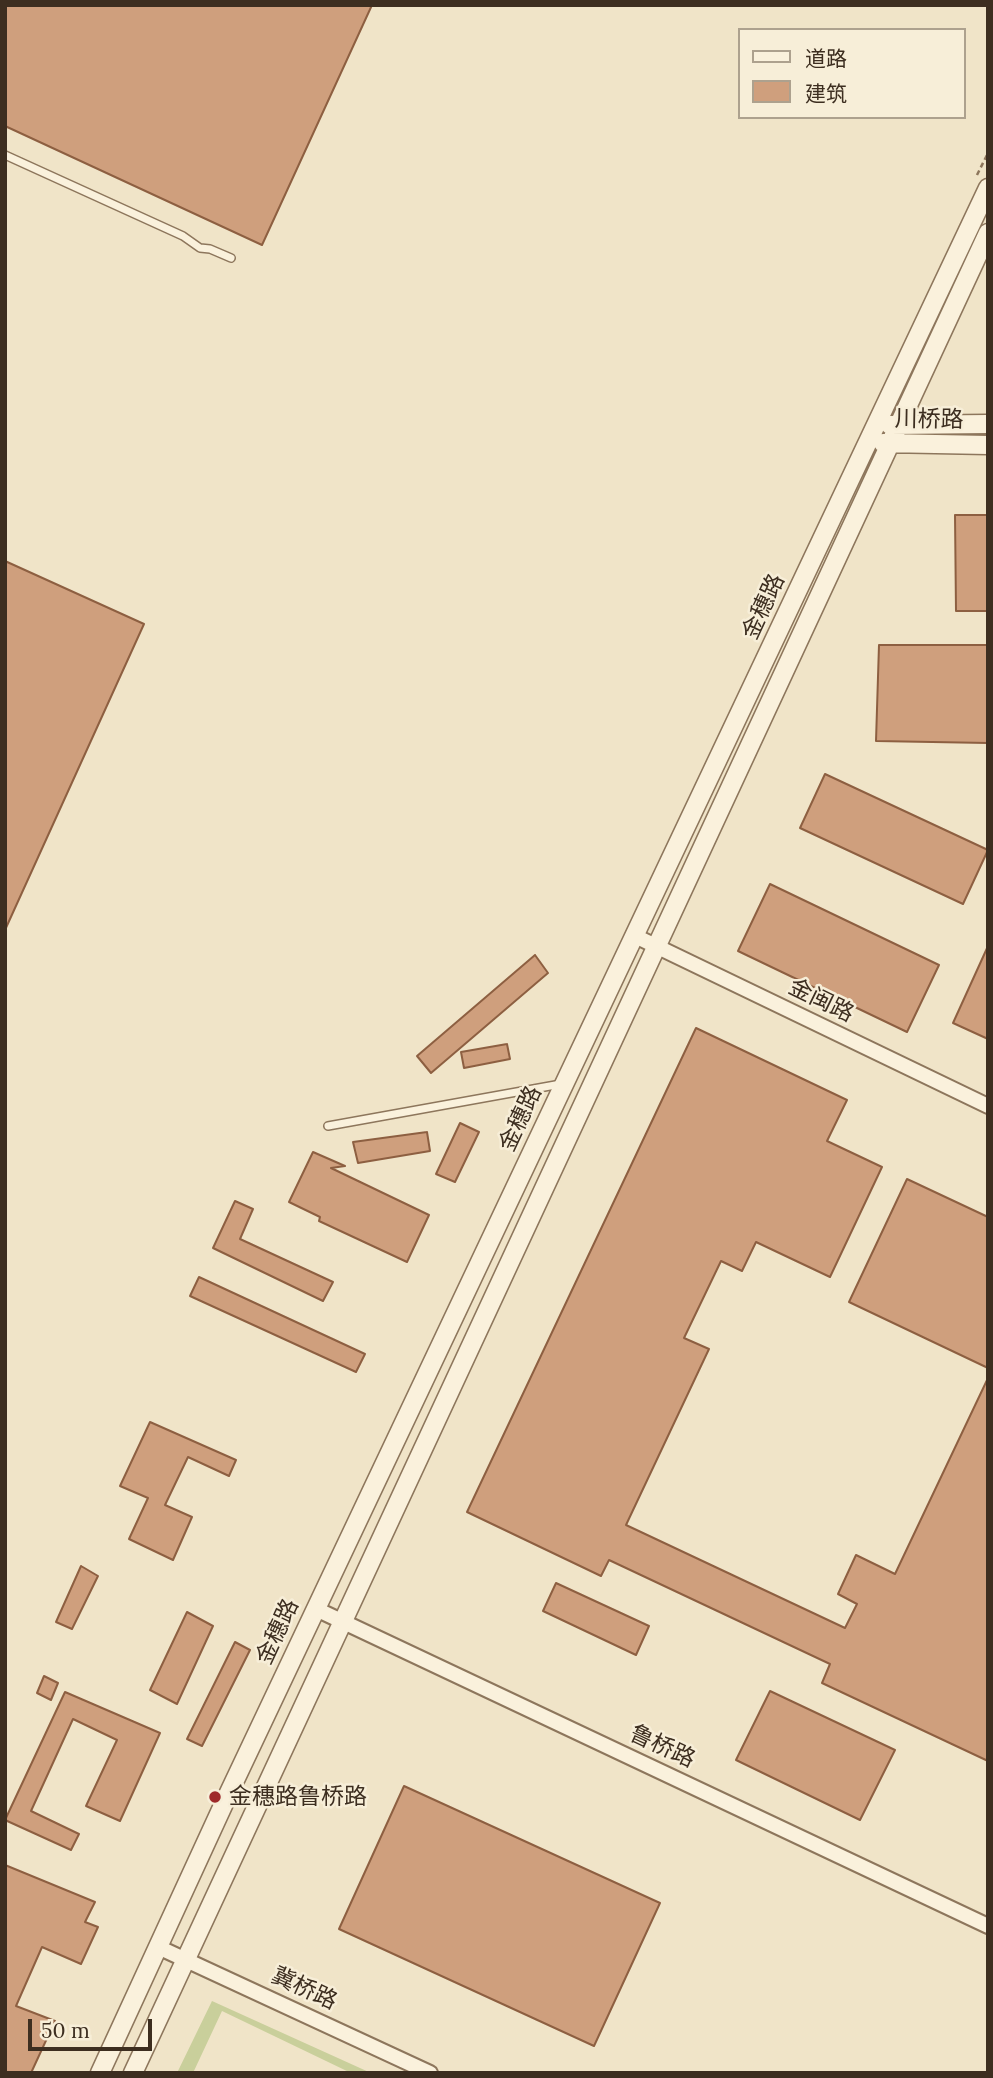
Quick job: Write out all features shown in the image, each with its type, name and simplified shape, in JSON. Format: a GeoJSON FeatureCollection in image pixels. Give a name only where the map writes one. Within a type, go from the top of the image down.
{"type":"FeatureCollection","features":[{"type":"Feature","properties":{"kind":"street","name":"金穗路"},"geometry":{"type":"LineString","coordinates":[[100,2073],[316,1609],[988,188]]}},
{"type":"Feature","properties":{"kind":"street","name":"金穗路"},"geometry":{"type":"LineString","coordinates":[[133,2073],[988,233]]}},
{"type":"Feature","properties":{"kind":"street","name":"川桥路"},"geometry":{"type":"LineString","coordinates":[[877,425],[988,424]]}},
{"type":"Feature","properties":{"kind":"street","name":"川桥路"},"geometry":{"type":"LineString","coordinates":[[869,442],[988,445]]}},
{"type":"Feature","properties":{"kind":"street","name":"金闽路"},"geometry":{"type":"LineString","coordinates":[[635,936],[988,1106]]}},
{"type":"Feature","properties":{"kind":"street","name":"鲁桥路"},"geometry":{"type":"LineString","coordinates":[[316,1609],[988,1926]]}},
{"type":"Feature","properties":{"kind":"street","name":"冀桥路"},"geometry":{"type":"LineString","coordinates":[[158,1947],[430,2073]]}},
{"type":"Feature","properties":{"kind":"lane"},"geometry":{"type":"LineString","coordinates":[[5,155],[183,236],[200,248],[210,248],[231,258]]}},
{"type":"Feature","properties":{"kind":"lane"},"geometry":{"type":"LineString","coordinates":[[328,1126],[566,1083]]}},
{"type":"Feature","properties":{"kind":"green space"},"geometry":{"type":"Polygon","coordinates":[[[212,2001],[371,2073],[351,2073],[222,2011],[193,2073],[177,2073],[212,2001]]]}},
{"type":"Feature","properties":{"kind":"building"},"geometry":{"type":"Polygon","coordinates":[[[5,5],[372,5],[262,245],[5,126],[5,5]]]}},
{"type":"Feature","properties":{"kind":"building"},"geometry":{"type":"Polygon","coordinates":[[[955,515],[988,515],[988,611],[956,611],[955,515]]]}},
{"type":"Feature","properties":{"kind":"building"},"geometry":{"type":"Polygon","coordinates":[[[5,561],[144,624],[5,930],[5,561]]]}},
{"type":"Feature","properties":{"kind":"building"},"geometry":{"type":"Polygon","coordinates":[[[879,645],[988,645],[988,743],[876,741],[879,645]]]}},
{"type":"Feature","properties":{"kind":"building"},"geometry":{"type":"Polygon","coordinates":[[[825,774],[988,850],[963,904],[800,828],[825,774]]]}},
{"type":"Feature","properties":{"kind":"building"},"geometry":{"type":"Polygon","coordinates":[[[770,884],[939,965],[907,1032],[738,951],[770,884]]]}},
{"type":"Feature","properties":{"kind":"building"},"geometry":{"type":"Polygon","coordinates":[[[988,946],[988,1039],[953,1023],[988,946]]]}},
{"type":"Feature","properties":{"kind":"building"},"geometry":{"type":"Polygon","coordinates":[[[535,955],[548,973],[431,1073],[417,1056],[535,955]]]}},
{"type":"Feature","properties":{"kind":"building"},"geometry":{"type":"Polygon","coordinates":[[[696,1028],[847,1100],[827,1141],[882,1167],[830,1277],[756,1242],[742,1271],[721,1261],[684,1338],[709,1349],[626,1525],[845,1628],[857,1604],[838,1594],[856,1555],[895,1574],[988,1378],[988,1761],[822,1683],[830,1664],[609,1560],[601,1576],[467,1512],[696,1028]]]}},
{"type":"Feature","properties":{"kind":"building"},"geometry":{"type":"Polygon","coordinates":[[[507,1044],[510,1059],[464,1068],[461,1052],[507,1044]]]}},
{"type":"Feature","properties":{"kind":"building"},"geometry":{"type":"Polygon","coordinates":[[[460,1123],[479,1132],[455,1182],[436,1174],[460,1123]]]}},
{"type":"Feature","properties":{"kind":"building"},"geometry":{"type":"Polygon","coordinates":[[[427,1132],[430,1151],[358,1163],[353,1142],[427,1132]]]}},
{"type":"Feature","properties":{"kind":"building"},"geometry":{"type":"Polygon","coordinates":[[[313,1152],[345,1166],[331,1168],[429,1215],[407,1262],[319,1221],[320,1217],[289,1202],[313,1152]]]}},
{"type":"Feature","properties":{"kind":"building"},"geometry":{"type":"Polygon","coordinates":[[[907,1179],[988,1217],[988,1368],[849,1302],[907,1179]]]}},
{"type":"Feature","properties":{"kind":"building"},"geometry":{"type":"Polygon","coordinates":[[[235,1201],[253,1209],[240,1239],[333,1282],[323,1301],[213,1248],[235,1201]]]}},
{"type":"Feature","properties":{"kind":"building"},"geometry":{"type":"Polygon","coordinates":[[[199,1277],[365,1354],[356,1372],[190,1296],[199,1277]]]}},
{"type":"Feature","properties":{"kind":"building"},"geometry":{"type":"Polygon","coordinates":[[[150,1422],[236,1460],[229,1476],[188,1457],[165,1505],[192,1517],[173,1560],[129,1539],[148,1498],[120,1486],[150,1422]]]}},
{"type":"Feature","properties":{"kind":"building"},"geometry":{"type":"Polygon","coordinates":[[[81,1566],[98,1576],[72,1629],[56,1622],[81,1566]]]}},
{"type":"Feature","properties":{"kind":"building"},"geometry":{"type":"Polygon","coordinates":[[[556,1583],[649,1626],[636,1655],[543,1611],[556,1583]]]}},
{"type":"Feature","properties":{"kind":"building"},"geometry":{"type":"Polygon","coordinates":[[[187,1612],[213,1626],[177,1704],[150,1690],[187,1612]]]}},
{"type":"Feature","properties":{"kind":"building"},"geometry":{"type":"Polygon","coordinates":[[[235,1642],[250,1650],[202,1746],[187,1739],[235,1642]]]}},
{"type":"Feature","properties":{"kind":"building"},"geometry":{"type":"Polygon","coordinates":[[[44,1676],[58,1683],[51,1700],[37,1693],[44,1676]]]}},
{"type":"Feature","properties":{"kind":"building"},"geometry":{"type":"Polygon","coordinates":[[[770,1691],[895,1750],[860,1820],[736,1760],[770,1691]]]}},
{"type":"Feature","properties":{"kind":"building"},"geometry":{"type":"Polygon","coordinates":[[[65,1692],[160,1733],[120,1821],[86,1806],[117,1740],[73,1719],[31,1811],[79,1834],[71,1850],[5,1820],[65,1692]]]}},
{"type":"Feature","properties":{"kind":"building"},"geometry":{"type":"Polygon","coordinates":[[[404,1786],[660,1903],[594,2046],[339,1929],[404,1786]]]}},
{"type":"Feature","properties":{"kind":"building"},"geometry":{"type":"Polygon","coordinates":[[[5,1865],[95,1902],[85,1922],[98,1927],[81,1964],[42,1947],[16,2006],[55,2021],[31,2073],[5,2073],[5,1865]]]}},
{"type":"Feature","properties":{"kind":"place","name":"金穗路鲁桥路"},"geometry":{"type":"Point","coordinates":[215,1797]}}]}
